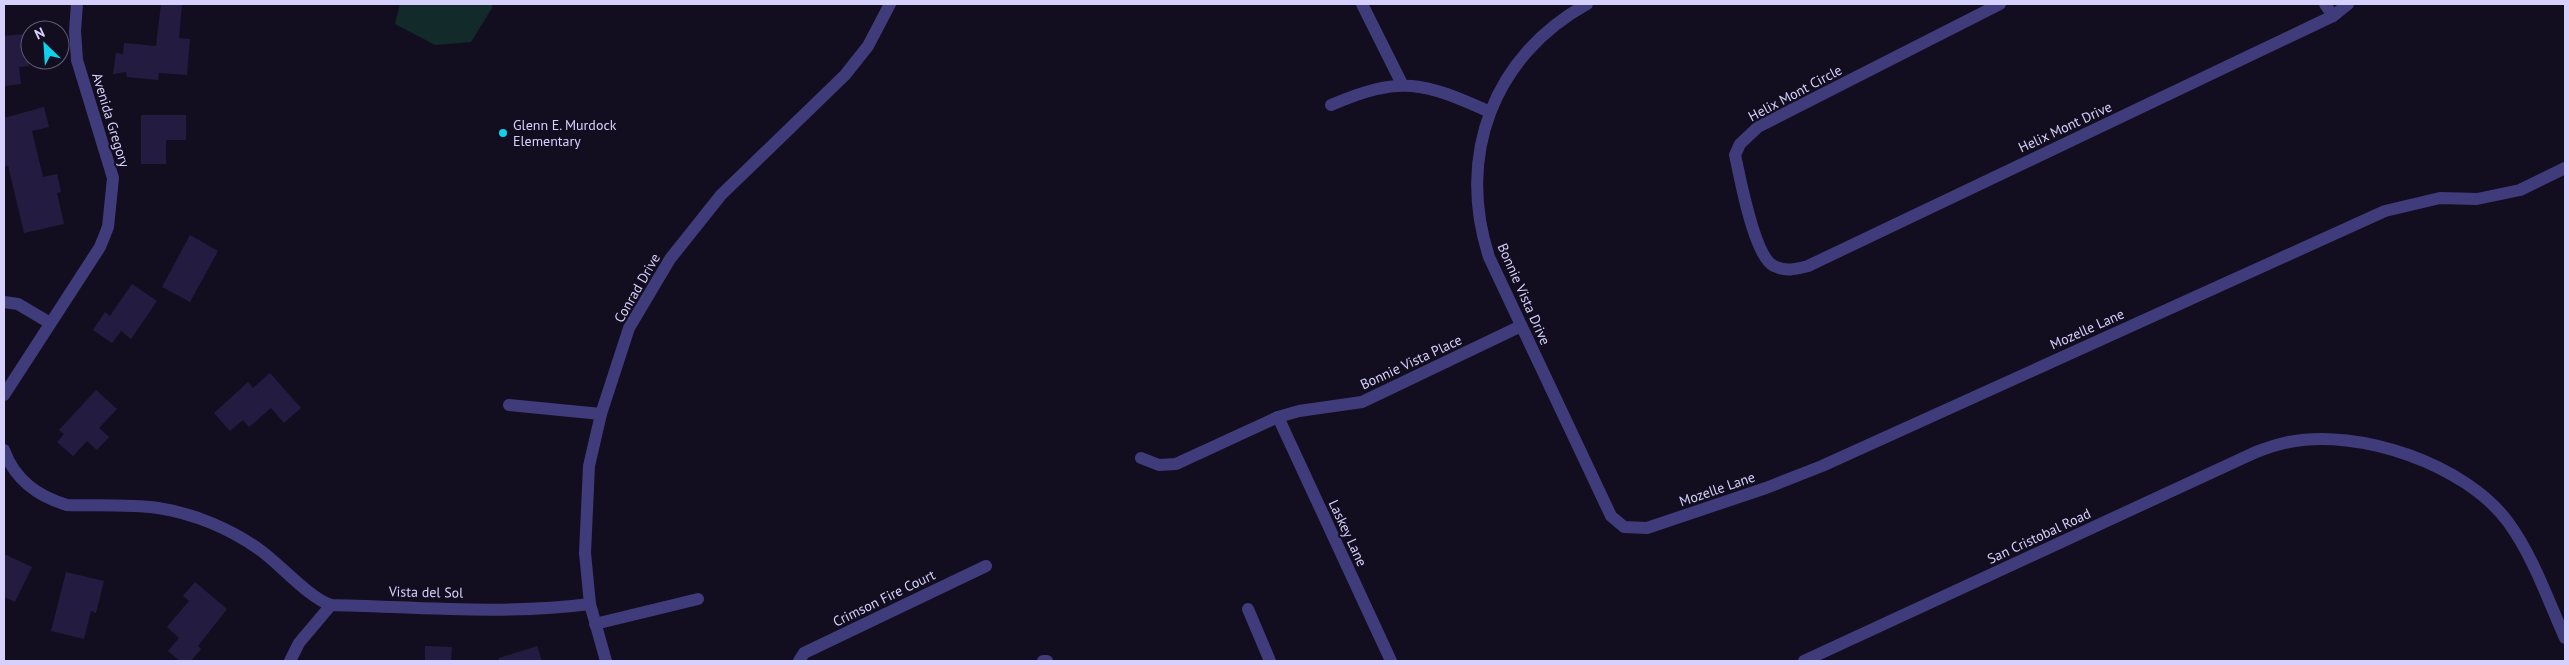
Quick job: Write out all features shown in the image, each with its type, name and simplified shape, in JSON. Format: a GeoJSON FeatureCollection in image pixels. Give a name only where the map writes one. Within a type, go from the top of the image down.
{"type":"FeatureCollection","features":[{"type":"Feature","properties":{"kind":"street","name":"Avenida Gregory"},"geometry":{"type":"LineString","coordinates":[[4,395],[100,247],[108,227],[113,178],[77,60],[74,31],[77,4]]}},
{"type":"Feature","properties":{"kind":"street","name":"Conrad Drive"},"geometry":{"type":"LineString","coordinates":[[606,661],[590,604],[585,553],[589,466],[601,414],[629,328],[670,259],[721,195],[845,75],[868,46],[890,4]]}},
{"type":"Feature","properties":{"kind":"street"},"geometry":{"type":"LineString","coordinates":[[1362,4],[1402,84]]}},
{"type":"Feature","properties":{"kind":"street","name":"Bonnie Vista Drive"},"geometry":{"type":"LineString","coordinates":[[1587,4],[1554,25],[1522,56],[1499,92],[1490,112],[1479,153],[1476,195],[1478,216],[1490,258],[1611,516],[1624,527]]}},
{"type":"Feature","properties":{"kind":"street","name":"Helix Mont Circle"},"geometry":{"type":"LineString","coordinates":[[1791,271],[1773,266],[1765,258],[1748,215],[1735,155],[1740,144],[1758,128],[2000,4]]}},
{"type":"Feature","properties":{"kind":"street"},"geometry":{"type":"LineString","coordinates":[[2325,4],[2333,16]]}},
{"type":"Feature","properties":{"kind":"street","name":"Helix Mont Drive"},"geometry":{"type":"LineString","coordinates":[[1791,271],[1808,266],[2333,16],[2348,4]]}},
{"type":"Feature","properties":{"kind":"street"},"geometry":{"type":"LineString","coordinates":[[1331,105],[1365,91],[1402,84],[1442,90],[1490,112]]}},
{"type":"Feature","properties":{"kind":"street","name":"Mozelle Lane"},"geometry":{"type":"LineString","coordinates":[[1624,527],[1647,528],[1766,488],[1822,466],[2385,212],[2440,198],[2477,199],[2520,190],[2565,168]]}},
{"type":"Feature","properties":{"kind":"street"},"geometry":{"type":"LineString","coordinates":[[4,302],[18,304],[50,323]]}},
{"type":"Feature","properties":{"kind":"street","name":"Bonnie Vista Place"},"geometry":{"type":"LineString","coordinates":[[1141,458],[1159,465],[1176,464],[1278,417],[1362,402],[1522,326]]}},
{"type":"Feature","properties":{"kind":"street"},"geometry":{"type":"LineString","coordinates":[[509,405],[601,414]]}},
{"type":"Feature","properties":{"kind":"street","name":"Laskey Lane"},"geometry":{"type":"LineString","coordinates":[[1278,417],[1391,661]]}},
{"type":"Feature","properties":{"kind":"street","name":"San Cristobal Road"},"geometry":{"type":"LineString","coordinates":[[1804,661],[2256,452],[2288,442],[2332,440],[2376,445],[2422,460],[2469,487],[2508,522],[2529,560],[2565,638]]}},
{"type":"Feature","properties":{"kind":"street"},"geometry":{"type":"LineString","coordinates":[[4,450],[18,476],[40,495],[53,501],[67,505],[158,508],[210,523],[255,546],[291,575],[318,601],[331,605],[299,643],[290,661]]}},
{"type":"Feature","properties":{"kind":"street","name":"Crimson Fire Court"},"geometry":{"type":"LineString","coordinates":[[799,661],[804,653],[986,566]]}},
{"type":"Feature","properties":{"kind":"street"},"geometry":{"type":"LineString","coordinates":[[595,624],[698,599]]}},
{"type":"Feature","properties":{"kind":"street","name":"Vista del Sol"},"geometry":{"type":"LineString","coordinates":[[331,605],[473,609],[563,608],[590,604]]}},
{"type":"Feature","properties":{"kind":"street"},"geometry":{"type":"LineString","coordinates":[[1248,609],[1270,661]]}},
{"type":"Feature","properties":{"kind":"green space"},"geometry":{"type":"Polygon","coordinates":[[[400,4],[492,4],[492,8],[471,42],[435,45],[395,24],[400,4]]]}},
{"type":"Feature","properties":{"kind":"building"},"geometry":{"type":"Polygon","coordinates":[[[161,4],[182,4],[179,38],[190,39],[187,75],[159,73],[158,80],[127,77],[126,72],[113,74],[116,53],[123,54],[124,43],[156,46],[161,4]]]}},
{"type":"Feature","properties":{"kind":"building"},"geometry":{"type":"Polygon","coordinates":[[[20,34],[19,67],[21,84],[4,86],[4,36],[20,34]]]}},
{"type":"Feature","properties":{"kind":"building"},"geometry":{"type":"Polygon","coordinates":[[[44,107],[49,127],[32,131],[43,177],[57,174],[61,192],[57,193],[64,224],[24,233],[8,165],[4,167],[4,118],[44,107]]]}},
{"type":"Feature","properties":{"kind":"building"},"geometry":{"type":"Polygon","coordinates":[[[141,115],[186,115],[186,140],[166,140],[166,164],[141,164],[141,115]]]}},
{"type":"Feature","properties":{"kind":"building"},"geometry":{"type":"Polygon","coordinates":[[[190,235],[218,251],[190,302],[162,287],[190,235]]]}},
{"type":"Feature","properties":{"kind":"building"},"geometry":{"type":"Polygon","coordinates":[[[132,284],[157,301],[131,339],[121,331],[112,343],[93,330],[105,312],[110,316],[132,284]]]}},
{"type":"Feature","properties":{"kind":"building"},"geometry":{"type":"Polygon","coordinates":[[[270,373],[301,408],[284,423],[271,408],[249,427],[243,420],[230,431],[214,413],[248,382],[253,388],[270,373]]]}},
{"type":"Feature","properties":{"kind":"building"},"geometry":{"type":"Polygon","coordinates":[[[96,390],[117,409],[99,428],[109,437],[97,450],[87,441],[73,456],[57,442],[64,434],[59,430],[96,390]]]}},
{"type":"Feature","properties":{"kind":"building"},"geometry":{"type":"Polygon","coordinates":[[[4,554],[32,567],[15,602],[4,597],[4,554]]]}},
{"type":"Feature","properties":{"kind":"building"},"geometry":{"type":"Polygon","coordinates":[[[66,572],[104,581],[96,613],[91,611],[84,639],[51,631],[66,572]]]}},
{"type":"Feature","properties":{"kind":"building"},"geometry":{"type":"Polygon","coordinates":[[[195,582],[227,609],[198,646],[201,649],[191,661],[180,661],[168,651],[179,638],[167,627],[189,601],[183,596],[195,582]]]}},
{"type":"Feature","properties":{"kind":"building"},"geometry":{"type":"Polygon","coordinates":[[[425,646],[452,647],[451,661],[425,661],[425,646]]]}},
{"type":"Feature","properties":{"kind":"building"},"geometry":{"type":"Polygon","coordinates":[[[537,646],[542,661],[499,661],[499,658],[537,646]]]}},
{"type":"Feature","properties":{"kind":"place","name":"Glenn E. Murdock Elementary"},"geometry":{"type":"Point","coordinates":[503,133]}}]}
